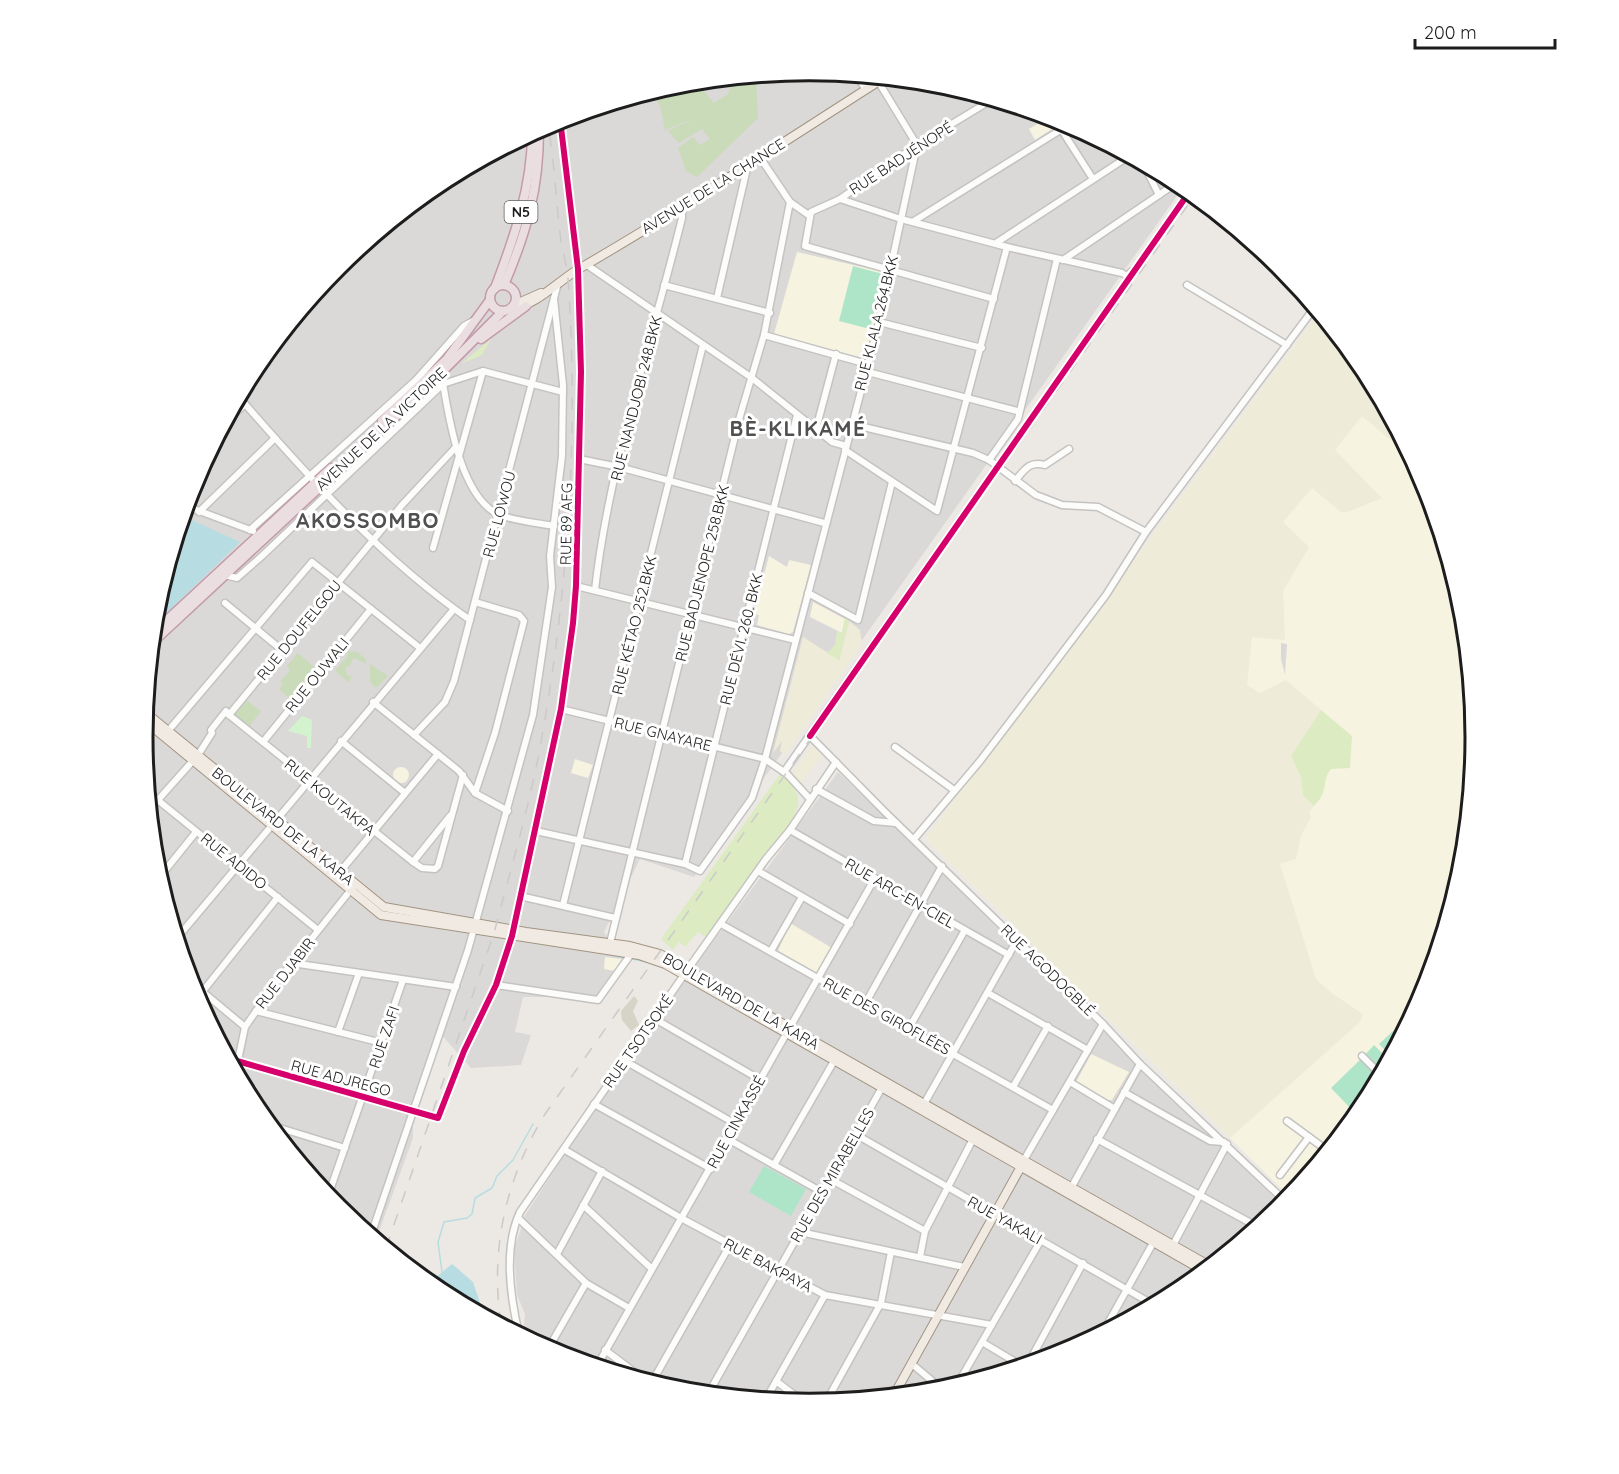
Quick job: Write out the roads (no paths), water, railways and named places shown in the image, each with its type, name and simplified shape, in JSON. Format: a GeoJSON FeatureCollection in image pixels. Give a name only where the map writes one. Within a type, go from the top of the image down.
{"type":"FeatureCollection","features":[{"type":"Feature","properties":{"kind":"highway"},"geometry":{"type":"LineString","coordinates":[[490,300],[495,308],[510,308],[514,292],[499,287],[519,249],[535,194],[539,171],[539,140]]}},
{"type":"Feature","properties":{"kind":"highway","name":"N5"},"geometry":{"type":"LineString","coordinates":[[499,287],[524,202],[531,166],[532,143]]}},
{"type":"Feature","properties":{"kind":"highway","name":"AVENUE DE LA VICTOIRE"},"geometry":{"type":"LineString","coordinates":[[436,374],[499,287]]}},
{"type":"Feature","properties":{"kind":"highway"},"geometry":{"type":"LineString","coordinates":[[468,347],[526,306]]}},
{"type":"Feature","properties":{"kind":"highway","name":"AVENUE DE LA VICTOIRE"},"geometry":{"type":"LineString","coordinates":[[164,622],[254,532],[314,482],[510,308]]}},
{"type":"Feature","properties":{"kind":"highway","name":"AVENUE DE LA VICTOIRE"},"geometry":{"type":"LineString","coordinates":[[162,634],[257,544],[314,482]]}},
{"type":"Feature","properties":{"kind":"main road","name":"AVENUE DE LA CHANCE"},"geometry":{"type":"LineString","coordinates":[[510,308],[526,306],[559,280],[682,206],[873,84]]}},
{"type":"Feature","properties":{"kind":"main road","name":"AVENUE DE LA CHANCE"},"geometry":{"type":"LineString","coordinates":[[510,308],[527,297],[543,293]]}},
{"type":"Feature","properties":{"kind":"main road","name":"BOULEVARD DE LA KARA"},"geometry":{"type":"LineString","coordinates":[[154,719],[195,758]]}},
{"type":"Feature","properties":{"kind":"main road","name":"BOULEVARD DE LA KARA"},"geometry":{"type":"LineString","coordinates":[[153,727],[195,758],[338,875],[372,909],[386,916],[610,942],[650,954],[789,1028],[973,1139],[1072,1186],[1203,1262]]}},
{"type":"Feature","properties":{"kind":"main road","name":"BOULEVARD DE LA KARA"},"geometry":{"type":"LineString","coordinates":[[513,930],[632,954],[650,954]]}},
{"type":"Feature","properties":{"kind":"main road","name":"BOULEVARD DE LA KARA"},"geometry":{"type":"LineString","coordinates":[[789,1028],[834,1061],[924,1104],[1152,1245],[1195,1267]]}},
{"type":"Feature","properties":{"kind":"main road"},"geometry":{"type":"LineString","coordinates":[[899,1386],[1022,1164]]}},
{"type":"Feature","properties":{"kind":"street"},"geometry":{"type":"LineString","coordinates":[[862,83],[865,89]]}},
{"type":"Feature","properties":{"kind":"street"},"geometry":{"type":"LineString","coordinates":[[884,86],[917,145]]}},
{"type":"Feature","properties":{"kind":"street","name":"RUE BADJÉNOPÉ"},"geometry":{"type":"LineString","coordinates":[[810,216],[811,212],[840,199],[917,145],[984,105]]}},
{"type":"Feature","properties":{"kind":"street","name":"RUE 89 AFG"},"geometry":{"type":"LineString","coordinates":[[439,1117],[464,1051],[496,985],[513,930],[561,709],[576,586],[579,459],[578,269],[561,130]]}},
{"type":"Feature","properties":{"kind":"street"},"geometry":{"type":"LineString","coordinates":[[914,222],[1059,130]]}},
{"type":"Feature","properties":{"kind":"street"},"geometry":{"type":"LineString","coordinates":[[1063,132],[1093,179]]}},
{"type":"Feature","properties":{"kind":"street","name":"RUE KLALA.264.BKK"},"geometry":{"type":"LineString","coordinates":[[685,864],[700,871],[752,798],[765,759],[879,322],[917,145]]}},
{"type":"Feature","properties":{"kind":"street"},"geometry":{"type":"LineString","coordinates":[[759,156],[790,202],[810,216],[805,246],[994,299]]}},
{"type":"Feature","properties":{"kind":"street"},"geometry":{"type":"LineString","coordinates":[[996,243],[1122,161]]}},
{"type":"Feature","properties":{"kind":"street"},"geometry":{"type":"LineString","coordinates":[[717,298],[748,163]]}},
{"type":"Feature","properties":{"kind":"street"},"geometry":{"type":"LineString","coordinates":[[1150,177],[1159,195]]}},
{"type":"Feature","properties":{"kind":"street"},"geometry":{"type":"LineString","coordinates":[[989,460],[1018,419],[1017,411],[1060,259],[1169,188]]}},
{"type":"Feature","properties":{"kind":"street"},"geometry":{"type":"LineString","coordinates":[[840,199],[901,219],[1125,275],[1144,257]]}},
{"type":"Feature","properties":{"kind":"street"},"geometry":{"type":"LineString","coordinates":[[780,769],[810,736],[1184,199]]}},
{"type":"Feature","properties":{"kind":"street","name":"RUE BADJENOPE 258.BKK"},"geometry":{"type":"LineString","coordinates":[[610,942],[740,416],[770,313],[790,202]]}},
{"type":"Feature","properties":{"kind":"street","name":"RUE NANDJOBI 248.BKK"},"geometry":{"type":"LineString","coordinates":[[595,590],[598,557],[682,218],[682,206]]}},
{"type":"Feature","properties":{"kind":"street"},"geometry":{"type":"LineString","coordinates":[[587,265],[752,378],[832,442],[845,448],[937,512],[956,449],[1007,247]]}},
{"type":"Feature","properties":{"kind":"street","name":"RUE LOWOU"},"geometry":{"type":"LineString","coordinates":[[414,735],[450,692],[500,515],[559,280]]}},
{"type":"Feature","properties":{"kind":"street"},"geometry":{"type":"LineString","coordinates":[[664,285],[770,313]]}},
{"type":"Feature","properties":{"kind":"street"},"geometry":{"type":"LineString","coordinates":[[1187,285],[1287,345]]}},
{"type":"Feature","properties":{"kind":"street"},"geometry":{"type":"LineString","coordinates":[[374,1227],[415,1111],[475,927],[508,811],[536,696],[552,587],[550,556],[562,456],[563,392],[554,299]]}},
{"type":"Feature","properties":{"kind":"street"},"geometry":{"type":"LineString","coordinates":[[914,839],[984,756],[1106,595],[1146,532],[1310,313]]}},
{"type":"Feature","properties":{"kind":"street"},"geometry":{"type":"LineString","coordinates":[[225,575],[237,578],[327,495],[436,374],[464,326],[477,319]]}},
{"type":"Feature","properties":{"kind":"street"},"geometry":{"type":"LineString","coordinates":[[879,322],[982,348]]}},
{"type":"Feature","properties":{"kind":"street"},"geometry":{"type":"LineString","coordinates":[[764,335],[836,354],[866,367],[969,399],[1017,411]]}},
{"type":"Feature","properties":{"kind":"street","name":"RUE KÉTAO 252.BKK"},"geometry":{"type":"LineString","coordinates":[[563,905],[703,345]]}},
{"type":"Feature","properties":{"kind":"street"},"geometry":{"type":"LineString","coordinates":[[816,429],[836,354]]}},
{"type":"Feature","properties":{"kind":"street"},"geometry":{"type":"LineString","coordinates":[[314,482],[436,374],[483,371],[563,392]]}},
{"type":"Feature","properties":{"kind":"street"},"geometry":{"type":"LineString","coordinates":[[433,548],[483,371]]}},
{"type":"Feature","properties":{"kind":"street"},"geometry":{"type":"LineString","coordinates":[[436,374],[458,458],[483,500],[500,515],[554,526]]}},
{"type":"Feature","properties":{"kind":"street"},"geometry":{"type":"LineString","coordinates":[[243,406],[245,404],[314,482],[374,540],[470,620]]}},
{"type":"Feature","properties":{"kind":"street","name":"RUE DÉVI. 260. BKK"},"geometry":{"type":"LineString","coordinates":[[685,864],[797,415]]}},
{"type":"Feature","properties":{"kind":"street"},"geometry":{"type":"LineString","coordinates":[[851,424],[956,449],[989,460],[1036,495],[1062,504],[1098,507],[1146,532]]}},
{"type":"Feature","properties":{"kind":"street"},"geometry":{"type":"LineString","coordinates":[[199,512],[274,438]]}},
{"type":"Feature","properties":{"kind":"street","name":"RUE DOUFELGOU"},"geometry":{"type":"LineString","coordinates":[[157,800],[195,758],[212,733],[210,730],[226,711],[229,715],[338,582],[455,448]]}},
{"type":"Feature","properties":{"kind":"street"},"geometry":{"type":"LineString","coordinates":[[1015,481],[1028,465],[1035,462],[1045,465],[1069,449]]}},
{"type":"Feature","properties":{"kind":"street"},"geometry":{"type":"LineString","coordinates":[[579,459],[619,467],[825,523]]}},
{"type":"Feature","properties":{"kind":"street"},"geometry":{"type":"LineString","coordinates":[[808,594],[858,620],[891,482]]}},
{"type":"Feature","properties":{"kind":"street"},"geometry":{"type":"LineString","coordinates":[[194,510],[254,532]]}},
{"type":"Feature","properties":{"kind":"street"},"geometry":{"type":"LineString","coordinates":[[257,544],[262,556]]}},
{"type":"Feature","properties":{"kind":"street"},"geometry":{"type":"LineString","coordinates":[[168,731],[309,563],[315,562],[420,648]]}},
{"type":"Feature","properties":{"kind":"street"},"geometry":{"type":"LineString","coordinates":[[576,586],[795,640]]}},
{"type":"Feature","properties":{"kind":"street"},"geometry":{"type":"LineString","coordinates":[[475,602],[519,615],[524,621],[498,722],[475,793]]}},
{"type":"Feature","properties":{"kind":"street"},"geometry":{"type":"LineString","coordinates":[[225,603],[283,651]]}},
{"type":"Feature","properties":{"kind":"street","name":"RUE OUWALI"},"geometry":{"type":"LineString","coordinates":[[263,742],[371,609]]}},
{"type":"Feature","properties":{"kind":"street"},"geometry":{"type":"LineString","coordinates":[[183,931],[373,702],[454,609]]}},
{"type":"Feature","properties":{"kind":"street"},"geometry":{"type":"LineString","coordinates":[[373,702],[463,775],[475,793],[508,811]]}},
{"type":"Feature","properties":{"kind":"street","name":"RUE GNAYARE"},"geometry":{"type":"LineString","coordinates":[[561,709],[765,759],[780,769],[809,798]]}},
{"type":"Feature","properties":{"kind":"street","name":"RUE KOUTAKPA"},"geometry":{"type":"LineString","coordinates":[[229,715],[373,832],[422,868],[435,869],[440,861],[451,816]]}},
{"type":"Feature","properties":{"kind":"street","name":"RUE AGODOGBLÉ"},"geometry":{"type":"LineString","coordinates":[[810,736],[1103,1024],[1140,1064],[1279,1195]]}},
{"type":"Feature","properties":{"kind":"street"},"geometry":{"type":"LineString","coordinates":[[341,741],[405,793]]}},
{"type":"Feature","properties":{"kind":"street"},"geometry":{"type":"LineString","coordinates":[[895,747],[954,790]]}},
{"type":"Feature","properties":{"kind":"street"},"geometry":{"type":"LineString","coordinates":[[338,875],[438,754]]}},
{"type":"Feature","properties":{"kind":"street","name":"RUE TSOTSOKÉ"},"geometry":{"type":"LineString","coordinates":[[517,1324],[511,1274],[511,1241],[518,1218],[686,972],[790,830],[809,798],[836,762]]}},
{"type":"Feature","properties":{"kind":"street"},"geometry":{"type":"LineString","coordinates":[[413,862],[451,816],[463,775]]}},
{"type":"Feature","properties":{"kind":"street"},"geometry":{"type":"LineString","coordinates":[[816,789],[874,821],[896,823]]}},
{"type":"Feature","properties":{"kind":"street","name":"RUE ADIDO"},"geometry":{"type":"LineString","coordinates":[[157,800],[318,930]]}},
{"type":"Feature","properties":{"kind":"street","name":"RUE ARC-EN-CIEL"},"geometry":{"type":"LineString","coordinates":[[790,830],[1009,955]]}},
{"type":"Feature","properties":{"kind":"street"},"geometry":{"type":"LineString","coordinates":[[536,831],[685,864]]}},
{"type":"Feature","properties":{"kind":"street"},"geometry":{"type":"LineString","coordinates":[[167,868],[196,832]]}},
{"type":"Feature","properties":{"kind":"street"},"geometry":{"type":"LineString","coordinates":[[865,1004],[942,866]]}},
{"type":"Feature","properties":{"kind":"street"},"geometry":{"type":"LineString","coordinates":[[758,871],[850,924]]}},
{"type":"Feature","properties":{"kind":"street","name":"RUE CINKASSÉ"},"geometry":{"type":"LineString","coordinates":[[601,1359],[711,1169],[734,1123],[875,878]]}},
{"type":"Feature","properties":{"kind":"street","name":"RUE DJABIR"},"geometry":{"type":"LineString","coordinates":[[238,1060],[245,1027],[352,888]]}},
{"type":"Feature","properties":{"kind":"street"},"geometry":{"type":"LineString","coordinates":[[520,896],[615,918]]}},
{"type":"Feature","properties":{"kind":"street"},"geometry":{"type":"LineString","coordinates":[[204,990],[278,897]]}},
{"type":"Feature","properties":{"kind":"street"},"geometry":{"type":"LineString","coordinates":[[771,951],[802,897]]}},
{"type":"Feature","properties":{"kind":"street","name":"RUE DES GIROFLÉES"},"geometry":{"type":"LineString","coordinates":[[720,924],[1053,1110]]}},
{"type":"Feature","properties":{"kind":"street"},"geometry":{"type":"LineString","coordinates":[[909,1028],[965,930]]}},
{"type":"Feature","properties":{"kind":"street"},"geometry":{"type":"LineString","coordinates":[[924,1104],[1017,940]]}},
{"type":"Feature","properties":{"kind":"street"},"geometry":{"type":"LineString","coordinates":[[496,985],[598,1000],[632,954]]}},
{"type":"Feature","properties":{"kind":"street"},"geometry":{"type":"LineString","coordinates":[[292,963],[456,987]]}},
{"type":"Feature","properties":{"kind":"street"},"geometry":{"type":"LineString","coordinates":[[338,1032],[359,973]]}},
{"type":"Feature","properties":{"kind":"street","name":"RUE ZAFI"},"geometry":{"type":"LineString","coordinates":[[332,1186],[404,980]]}},
{"type":"Feature","properties":{"kind":"street"},"geometry":{"type":"LineString","coordinates":[[205,993],[245,1027]]}},
{"type":"Feature","properties":{"kind":"street"},"geometry":{"type":"LineString","coordinates":[[988,993],[1088,1050]]}},
{"type":"Feature","properties":{"kind":"street"},"geometry":{"type":"LineString","coordinates":[[256,1011],[382,1043]]}},
{"type":"Feature","properties":{"kind":"street"},"geometry":{"type":"LineString","coordinates":[[655,1019],[759,1079]]}},
{"type":"Feature","properties":{"kind":"street"},"geometry":{"type":"LineString","coordinates":[[1022,1164],[1103,1024]]}},
{"type":"Feature","properties":{"kind":"street"},"geometry":{"type":"LineString","coordinates":[[1013,1087],[1047,1026]]}},
{"type":"Feature","properties":{"kind":"street"},"geometry":{"type":"LineString","coordinates":[[1362,1056],[1375,1069]]}},
{"type":"Feature","properties":{"kind":"street"},"geometry":{"type":"LineString","coordinates":[[625,1061],[734,1123]]}},
{"type":"Feature","properties":{"kind":"street"},"geometry":{"type":"LineString","coordinates":[[774,1165],[834,1061]]}},
{"type":"Feature","properties":{"kind":"street","name":"RUE ADJREGO"},"geometry":{"type":"LineString","coordinates":[[240,1062],[439,1117]]}},
{"type":"Feature","properties":{"kind":"street"},"geometry":{"type":"LineString","coordinates":[[1072,1186],[1140,1064]]}},
{"type":"Feature","properties":{"kind":"street"},"geometry":{"type":"LineString","coordinates":[[1070,1082],[1115,1109]]}},
{"type":"Feature","properties":{"kind":"street","name":"RUE DES MIRABELLES"},"geometry":{"type":"LineString","coordinates":[[713,1385],[884,1085]]}},
{"type":"Feature","properties":{"kind":"street"},"geometry":{"type":"LineString","coordinates":[[1124,1092],[1210,1141],[1225,1143],[1174,1244]]}},
{"type":"Feature","properties":{"kind":"street"},"geometry":{"type":"LineString","coordinates":[[594,1104],[711,1169]]}},
{"type":"Feature","properties":{"kind":"street"},"geometry":{"type":"LineString","coordinates":[[1287,1121],[1322,1146]]}},
{"type":"Feature","properties":{"kind":"street"},"geometry":{"type":"LineString","coordinates":[[284,1129],[345,1148]]}},
{"type":"Feature","properties":{"kind":"street","name":"RUE YAKALI"},"geometry":{"type":"LineString","coordinates":[[855,1134],[1146,1300]]}},
{"type":"Feature","properties":{"kind":"street"},"geometry":{"type":"LineString","coordinates":[[1280,1175],[1309,1137]]}},
{"type":"Feature","properties":{"kind":"street"},"geometry":{"type":"LineString","coordinates":[[726,1138],[822,1192]]}},
{"type":"Feature","properties":{"kind":"street"},"geometry":{"type":"LineString","coordinates":[[920,1257],[925,1231],[973,1139]]}},
{"type":"Feature","properties":{"kind":"street"},"geometry":{"type":"LineString","coordinates":[[1097,1139],[1250,1223]]}},
{"type":"Feature","properties":{"kind":"street","name":"RUE BAKPAYA"},"geometry":{"type":"LineString","coordinates":[[565,1150],[681,1218],[825,1295],[881,1303],[992,1325]]}},
{"type":"Feature","properties":{"kind":"street"},"geometry":{"type":"LineString","coordinates":[[557,1254],[602,1171]]}},
{"type":"Feature","properties":{"kind":"street"},"geometry":{"type":"LineString","coordinates":[[830,1179],[925,1231]]}},
{"type":"Feature","properties":{"kind":"street"},"geometry":{"type":"LineString","coordinates":[[582,1205],[652,1269]]}},
{"type":"Feature","properties":{"kind":"street"},"geometry":{"type":"LineString","coordinates":[[518,1218],[586,1283],[629,1308]]}},
{"type":"Feature","properties":{"kind":"street"},"geometry":{"type":"LineString","coordinates":[[800,1232],[964,1267]]}},
{"type":"Feature","properties":{"kind":"street"},"geometry":{"type":"LineString","coordinates":[[963,1374],[1041,1240]]}},
{"type":"Feature","properties":{"kind":"street"},"geometry":{"type":"LineString","coordinates":[[657,1375],[730,1245]]}},
{"type":"Feature","properties":{"kind":"street"},"geometry":{"type":"LineString","coordinates":[[1110,1320],[1152,1245]]}},
{"type":"Feature","properties":{"kind":"street"},"geometry":{"type":"LineString","coordinates":[[831,1392],[881,1303],[891,1252]]}},
{"type":"Feature","properties":{"kind":"street"},"geometry":{"type":"LineString","coordinates":[[1034,1353],[1083,1263]]}},
{"type":"Feature","properties":{"kind":"street"},"geometry":{"type":"LineString","coordinates":[[553,1341],[586,1283]]}},
{"type":"Feature","properties":{"kind":"street"},"geometry":{"type":"LineString","coordinates":[[770,1392],[825,1295]]}},
{"type":"Feature","properties":{"kind":"street"},"geometry":{"type":"LineString","coordinates":[[982,1342],[1013,1360]]}},
{"type":"Feature","properties":{"kind":"street"},"geometry":{"type":"LineString","coordinates":[[605,1350],[628,1367]]}},
{"type":"Feature","properties":{"kind":"street"},"geometry":{"type":"LineString","coordinates":[[912,1364],[932,1381]]}},
{"type":"Feature","properties":{"kind":"street"},"geometry":{"type":"LineString","coordinates":[[776,1381],[791,1393]]}},
{"type":"Feature","properties":{"kind":"water"},"geometry":{"type":"Polygon","coordinates":[[[190,519],[240,542],[165,614],[190,519]]]}},
{"type":"Feature","properties":{"kind":"water"},"geometry":{"type":"Polygon","coordinates":[[[452,1264],[473,1282],[481,1305],[445,1282],[437,1276],[452,1264]]]}},
{"type":"Feature","properties":{"kind":"waterway"},"geometry":{"type":"LineString","coordinates":[[516,940],[539,943]]}},
{"type":"Feature","properties":{"kind":"waterway"},"geometry":{"type":"LineString","coordinates":[[603,953],[624,958]]}},
{"type":"Feature","properties":{"kind":"waterway"},"geometry":{"type":"LineString","coordinates":[[632,959],[647,962]]}},
{"type":"Feature","properties":{"kind":"waterway"},"geometry":{"type":"LineString","coordinates":[[412,1104],[419,1083]]}},
{"type":"Feature","properties":{"kind":"waterway"},"geometry":{"type":"LineString","coordinates":[[381,1194],[408,1116]]}},
{"type":"Feature","properties":{"kind":"waterway"},"geometry":{"type":"LineString","coordinates":[[442,1272],[438,1242],[444,1222],[467,1218],[472,1214],[475,1198],[492,1188],[497,1176],[513,1160],[533,1124]]}},
{"type":"Feature","properties":{"kind":"railway"},"geometry":{"type":"LineString","coordinates":[[389,1240],[494,933],[530,795],[550,690],[569,514],[572,396],[568,278],[561,239],[549,135]]}},
{"type":"Feature","properties":{"kind":"railway"},"geometry":{"type":"LineString","coordinates":[[500,1315],[499,1244],[504,1218],[519,1166],[543,1117],[1189,203]]}},
{"type":"Feature","properties":{"kind":"district","name":"BÈ-KLIKAMÉ"},"geometry":{"type":"Point","coordinates":[798,428]}},
{"type":"Feature","properties":{"kind":"district","name":"AKOSSOMBO"},"geometry":{"type":"Point","coordinates":[368,520]}}]}
